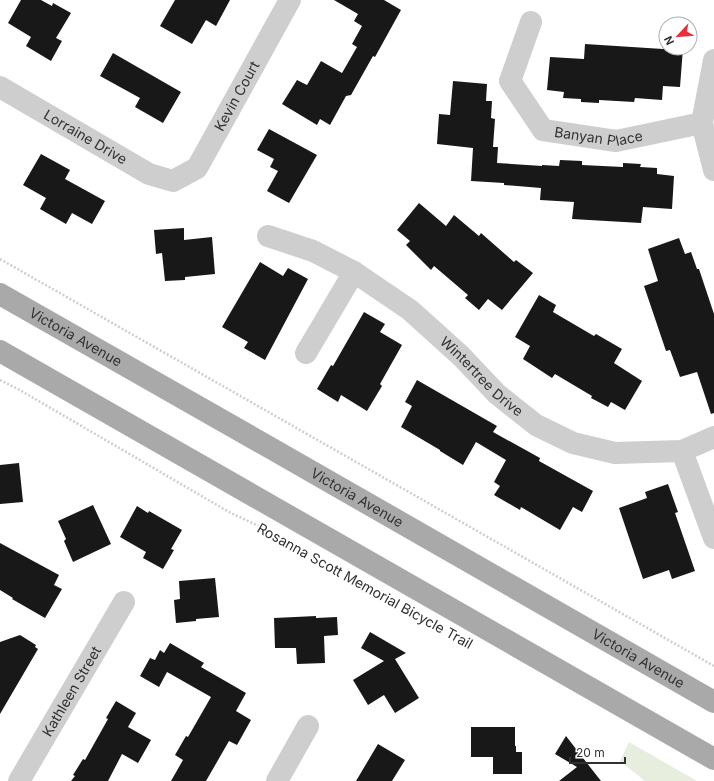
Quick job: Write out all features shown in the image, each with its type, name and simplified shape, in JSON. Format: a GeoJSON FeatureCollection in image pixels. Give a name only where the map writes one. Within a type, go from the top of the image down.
{"type":"FeatureCollection","features":[{"type":"Feature","properties":{"kind":"main road","name":"Victoria Avenue"},"geometry":{"type":"LineString","coordinates":[[0,294],[714,702]]}},
{"type":"Feature","properties":{"kind":"main road"},"geometry":{"type":"LineString","coordinates":[[0,351],[714,759]]}},
{"type":"Feature","properties":{"kind":"street","name":"Kevin Court"},"geometry":{"type":"LineString","coordinates":[[173,181],[197,168],[290,0]]}},
{"type":"Feature","properties":{"kind":"street","name":"Banyan Place"},"geometry":{"type":"LineString","coordinates":[[531,22],[510,81],[543,130],[616,141],[702,123]]}},
{"type":"Feature","properties":{"kind":"street"},"geometry":{"type":"LineString","coordinates":[[714,60],[702,123],[714,170]]}},
{"type":"Feature","properties":{"kind":"street","name":"Lorraine Drive"},"geometry":{"type":"LineString","coordinates":[[0,87],[149,174],[173,181]]}},
{"type":"Feature","properties":{"kind":"street","name":"Wintertree Drive"},"geometry":{"type":"LineString","coordinates":[[268,236],[313,251],[354,272],[410,310],[461,356],[497,394],[536,425],[573,443],[615,453],[682,450],[714,437]]}},
{"type":"Feature","properties":{"kind":"street"},"geometry":{"type":"LineString","coordinates":[[306,353],[354,272]]}},
{"type":"Feature","properties":{"kind":"street"},"geometry":{"type":"LineString","coordinates":[[682,450],[714,538]]}},
{"type":"Feature","properties":{"kind":"street","name":"Kathleen Street"},"geometry":{"type":"LineString","coordinates":[[19,781],[124,602]]}},
{"type":"Feature","properties":{"kind":"street"},"geometry":{"type":"LineString","coordinates":[[276,781],[308,726]]}},
{"type":"Feature","properties":{"kind":"path"},"geometry":{"type":"LineString","coordinates":[[0,259],[714,666]]}},
{"type":"Feature","properties":{"kind":"path","name":"Rosanna Scott Memorial Bicycle Trail"},"geometry":{"type":"LineString","coordinates":[[0,380],[18,389],[228,512],[286,539]]}},
{"type":"Feature","properties":{"kind":"green space"},"geometry":{"type":"Polygon","coordinates":[[[629,742],[697,781],[645,781],[620,761],[629,742]]]}},
{"type":"Feature","properties":{"kind":"building"},"geometry":{"type":"Polygon","coordinates":[[[21,0],[41,0],[52,6],[53,3],[71,13],[56,38],[62,41],[51,61],[26,46],[31,37],[8,23],[21,0]]]}},
{"type":"Feature","properties":{"kind":"building"},"geometry":{"type":"Polygon","coordinates":[[[175,0],[230,0],[216,26],[206,20],[192,44],[160,26],[175,0]]]}},
{"type":"Feature","properties":{"kind":"building"},"geometry":{"type":"Polygon","coordinates":[[[334,0],[384,0],[401,10],[375,57],[373,56],[351,95],[346,96],[330,125],[320,119],[317,125],[282,104],[297,80],[307,85],[321,61],[342,73],[357,47],[352,44],[362,26],[354,21],[358,14],[334,0]]]}},
{"type":"Feature","properties":{"kind":"building"},"geometry":{"type":"Polygon","coordinates":[[[585,44],[658,49],[658,56],[682,56],[680,87],[663,86],[662,100],[635,98],[634,102],[599,100],[599,103],[581,102],[581,99],[563,98],[564,92],[547,90],[550,57],[584,59],[585,44]]]}},
{"type":"Feature","properties":{"kind":"building"},"geometry":{"type":"Polygon","coordinates":[[[113,53],[181,92],[163,123],[135,107],[140,98],[100,76],[113,53]]]}},
{"type":"Feature","properties":{"kind":"building"},"geometry":{"type":"Polygon","coordinates":[[[453,81],[487,84],[486,101],[492,101],[491,118],[495,119],[493,147],[498,147],[497,163],[559,166],[560,160],[582,161],[582,165],[623,167],[623,163],[641,164],[640,167],[657,168],[657,174],[674,176],[672,209],[643,207],[641,223],[572,219],[574,202],[540,200],[541,188],[504,185],[504,183],[471,181],[473,148],[437,144],[439,114],[450,115],[453,81]]]}},
{"type":"Feature","properties":{"kind":"building"},"geometry":{"type":"Polygon","coordinates":[[[269,129],[317,155],[289,203],[267,191],[278,171],[270,167],[274,159],[257,150],[269,129]]]}},
{"type":"Feature","properties":{"kind":"building"},"geometry":{"type":"Polygon","coordinates":[[[41,154],[70,170],[65,179],[105,201],[92,224],[72,213],[66,224],[40,209],[46,198],[23,185],[41,154]]]}},
{"type":"Feature","properties":{"kind":"building"},"geometry":{"type":"Polygon","coordinates":[[[419,203],[446,226],[454,215],[479,236],[481,233],[514,262],[516,260],[533,273],[502,310],[488,299],[479,310],[465,298],[468,295],[434,266],[431,270],[406,245],[410,241],[397,230],[419,203]]]}},
{"type":"Feature","properties":{"kind":"building"},"geometry":{"type":"Polygon","coordinates":[[[184,228],[184,240],[212,237],[215,274],[185,277],[185,280],[165,281],[162,253],[156,254],[154,230],[184,228]]]}},
{"type":"Feature","properties":{"kind":"building"},"geometry":{"type":"Polygon","coordinates":[[[679,238],[685,254],[691,252],[697,269],[699,269],[714,314],[714,413],[711,414],[697,372],[680,377],[670,350],[666,351],[644,286],[658,281],[648,249],[679,238]]]}},
{"type":"Feature","properties":{"kind":"building"},"geometry":{"type":"Polygon","coordinates":[[[260,262],[283,276],[288,268],[308,279],[265,360],[244,348],[248,342],[222,327],[260,262]]]}},
{"type":"Feature","properties":{"kind":"building"},"geometry":{"type":"Polygon","coordinates":[[[539,295],[556,305],[553,312],[594,336],[596,334],[622,349],[614,363],[642,381],[625,410],[611,402],[608,407],[591,398],[592,396],[555,374],[552,378],[523,359],[530,346],[515,337],[539,295]]]}},
{"type":"Feature","properties":{"kind":"building"},"geometry":{"type":"Polygon","coordinates":[[[364,312],[385,324],[380,332],[402,345],[380,384],[382,386],[367,411],[341,395],[338,402],[317,389],[331,365],[333,366],[364,312]]]}},
{"type":"Feature","properties":{"kind":"building"},"geometry":{"type":"Polygon","coordinates":[[[417,380],[497,426],[493,432],[540,458],[539,461],[593,491],[582,512],[573,507],[560,530],[521,507],[520,510],[494,495],[500,486],[494,482],[506,460],[476,442],[463,465],[401,427],[412,406],[405,402],[417,380]]]}},
{"type":"Feature","properties":{"kind":"building"},"geometry":{"type":"Polygon","coordinates":[[[19,463],[23,502],[0,504],[0,465],[19,463]]]}},
{"type":"Feature","properties":{"kind":"building"},"geometry":{"type":"Polygon","coordinates":[[[668,484],[678,512],[675,513],[695,571],[672,579],[669,570],[643,579],[619,508],[647,498],[645,492],[668,484]]]}},
{"type":"Feature","properties":{"kind":"building"},"geometry":{"type":"Polygon","coordinates":[[[93,505],[111,544],[73,562],[64,541],[66,539],[58,521],[93,505]]]}},
{"type":"Feature","properties":{"kind":"building"},"geometry":{"type":"Polygon","coordinates":[[[137,506],[148,513],[149,511],[182,530],[171,549],[174,550],[163,569],[143,558],[146,552],[120,537],[137,506]]]}},
{"type":"Feature","properties":{"kind":"building"},"geometry":{"type":"Polygon","coordinates":[[[0,543],[59,575],[54,585],[62,589],[45,618],[12,599],[13,598],[0,590],[0,543]]]}},
{"type":"Feature","properties":{"kind":"building"},"geometry":{"type":"Polygon","coordinates":[[[215,578],[219,617],[176,623],[174,600],[180,599],[179,581],[215,578]]]}},
{"type":"Feature","properties":{"kind":"building"},"geometry":{"type":"Polygon","coordinates":[[[316,616],[316,618],[337,617],[338,635],[324,636],[325,663],[297,664],[296,648],[275,648],[274,618],[316,616]]]}},
{"type":"Feature","properties":{"kind":"building"},"geometry":{"type":"Polygon","coordinates":[[[370,632],[406,653],[395,659],[419,698],[395,713],[384,695],[368,705],[353,680],[384,661],[361,648],[370,632]]]}},
{"type":"Feature","properties":{"kind":"building"},"geometry":{"type":"Polygon","coordinates":[[[20,635],[36,645],[35,647],[38,649],[0,714],[0,642],[20,635]]]}},
{"type":"Feature","properties":{"kind":"building"},"geometry":{"type":"Polygon","coordinates":[[[170,643],[204,663],[201,667],[246,693],[236,711],[251,720],[237,745],[229,741],[206,781],[171,781],[183,760],[175,755],[186,736],[188,737],[211,697],[167,672],[159,687],[140,676],[150,658],[155,660],[160,650],[164,653],[170,643]]]}},
{"type":"Feature","properties":{"kind":"building"},"geometry":{"type":"Polygon","coordinates":[[[116,701],[136,713],[128,727],[151,740],[138,763],[122,754],[108,781],[71,781],[83,759],[85,760],[108,719],[106,718],[116,701]]]}},
{"type":"Feature","properties":{"kind":"building"},"geometry":{"type":"Polygon","coordinates":[[[471,727],[515,727],[516,752],[522,752],[522,774],[493,774],[493,757],[471,757],[471,727]]]}},
{"type":"Feature","properties":{"kind":"building"},"geometry":{"type":"Polygon","coordinates":[[[566,736],[601,781],[559,781],[577,767],[555,754],[566,736]]]}},
{"type":"Feature","properties":{"kind":"building"},"geometry":{"type":"Polygon","coordinates":[[[378,744],[405,760],[392,781],[356,781],[378,744]]]}}]}
